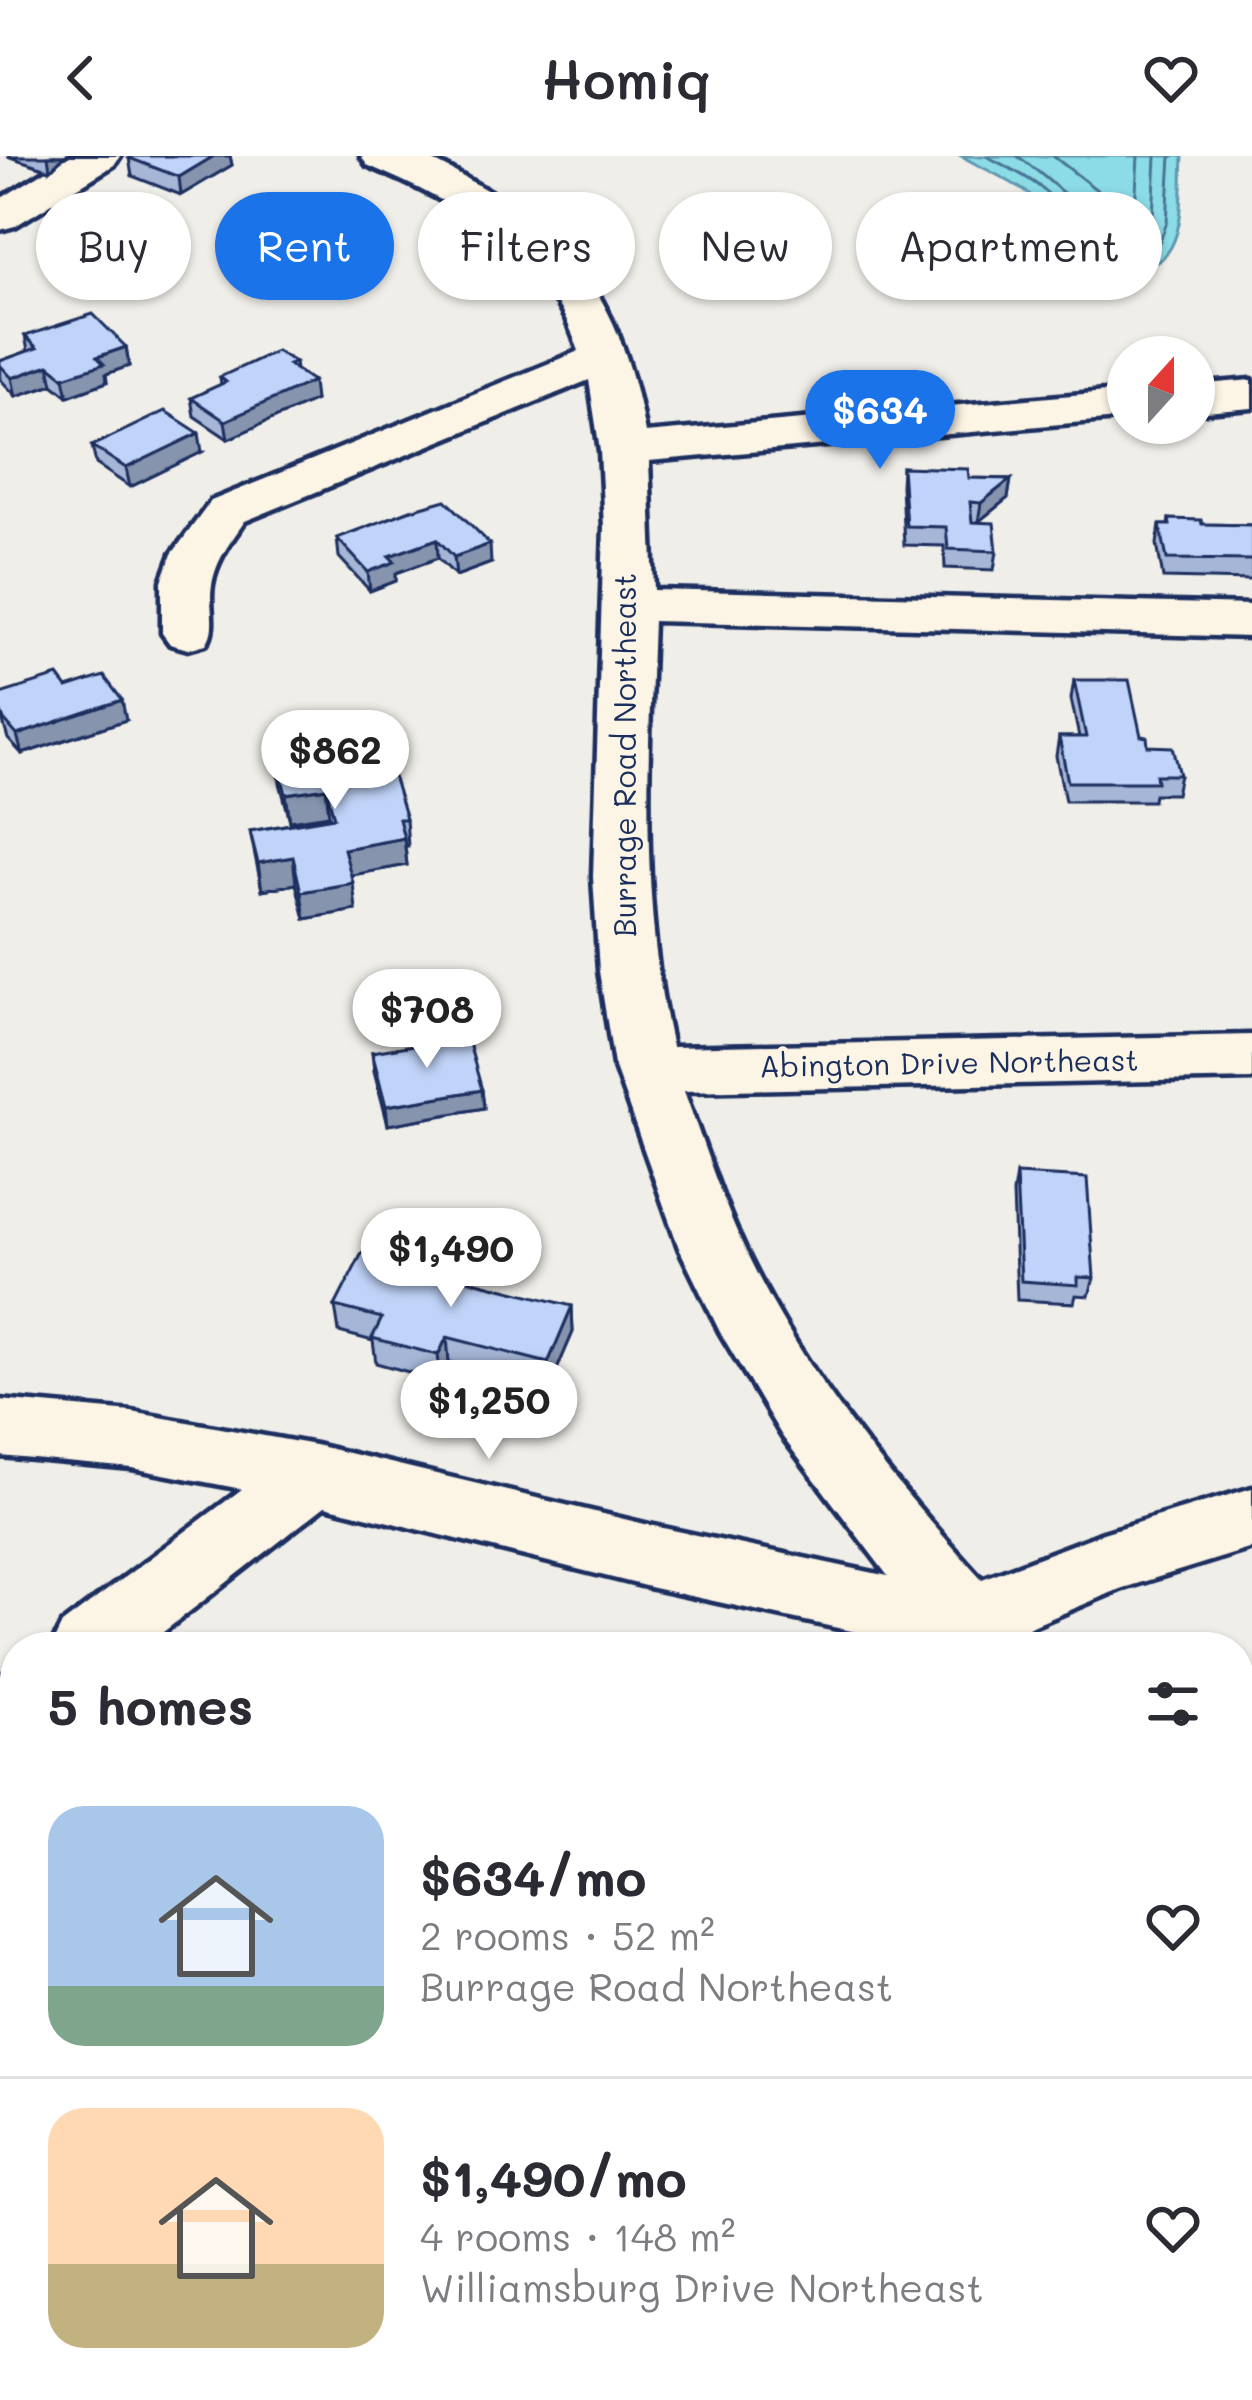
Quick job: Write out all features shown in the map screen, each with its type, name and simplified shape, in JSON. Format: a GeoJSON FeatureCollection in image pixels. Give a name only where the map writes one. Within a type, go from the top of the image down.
{"type":"FeatureCollection","features":[{"type":"Feature","properties":{"kind":"street"},"geometry":{"type":"LineString","coordinates":[[0,218],[100,156]]}},
{"type":"Feature","properties":{"kind":"street","name":"Burrage Road Northeast"},"geometry":{"type":"LineString","coordinates":[[382,156],[447,183],[509,222],[571,285],[608,356],[625,449],[620,812],[627,982],[646,1070],[718,1261],[795,1399],[904,1547],[983,1630]]}},
{"type":"Feature","properties":{"kind":"street"},"geometry":{"type":"LineString","coordinates":[[188,633],[181,594],[201,547],[228,511],[608,356]]}},
{"type":"Feature","properties":{"kind":"street"},"geometry":{"type":"LineString","coordinates":[[1215,397],[1252,394]]}},
{"type":"Feature","properties":{"kind":"street"},"geometry":{"type":"LineString","coordinates":[[625,449],[892,429],[1107,406]]}},
{"type":"Feature","properties":{"kind":"street"},"geometry":{"type":"LineString","coordinates":[[625,605],[1252,620]]}},
{"type":"Feature","properties":{"kind":"street","name":"Abington Drive Northeast"},"geometry":{"type":"LineString","coordinates":[[646,1070],[1252,1057]]}},
{"type":"Feature","properties":{"kind":"street"},"geometry":{"type":"LineString","coordinates":[[0,1428],[132,1440],[315,1474],[671,1561],[983,1630],[1010,1604],[1103,1564],[1252,1518]]}},
{"type":"Feature","properties":{"kind":"street"},"geometry":{"type":"LineString","coordinates":[[108,1632],[315,1474]]}},
{"type":"Feature","properties":{"kind":"water"},"geometry":{"type":"Polygon","coordinates":[[[961,156],[1183,156],[1175,237],[1162,256],[1162,192],[1026,192],[961,156]]]}},
{"type":"Feature","properties":{"kind":"building"},"geometry":{"type":"Polygon","coordinates":[[[214,156],[179,177],[129,158],[214,156]]]}},
{"type":"Feature","properties":{"kind":"building"},"geometry":{"type":"Polygon","coordinates":[[[93,314],[126,347],[97,357],[104,364],[64,377],[49,365],[12,378],[0,365],[0,361],[37,348],[25,336],[93,314]]]}},
{"type":"Feature","properties":{"kind":"building"},"geometry":{"type":"Polygon","coordinates":[[[276,351],[313,381],[225,421],[191,398],[226,382],[220,377],[276,351]]]}},
{"type":"Feature","properties":{"kind":"building"},"geometry":{"type":"Polygon","coordinates":[[[165,411],[199,433],[126,468],[92,446],[165,411]]]}},
{"type":"Feature","properties":{"kind":"building"},"geometry":{"type":"Polygon","coordinates":[[[902,467],[968,469],[969,478],[1011,479],[981,503],[970,502],[972,522],[994,523],[997,551],[948,549],[946,527],[906,526],[902,467]]]}},
{"type":"Feature","properties":{"kind":"building"},"geometry":{"type":"Polygon","coordinates":[[[446,500],[490,544],[454,557],[437,539],[389,556],[395,562],[368,572],[337,538],[411,510],[446,500]]]}},
{"type":"Feature","properties":{"kind":"building"},"geometry":{"type":"Polygon","coordinates":[[[1169,519],[1252,525],[1252,560],[1167,559],[1160,525],[1170,525],[1169,519]]]}},
{"type":"Feature","properties":{"kind":"building"},"geometry":{"type":"Polygon","coordinates":[[[58,676],[67,688],[104,676],[122,700],[17,735],[4,720],[0,694],[58,676]]]}},
{"type":"Feature","properties":{"kind":"building"},"geometry":{"type":"Polygon","coordinates":[[[1074,680],[1129,680],[1141,736],[1147,737],[1148,746],[1173,747],[1180,775],[1156,775],[1157,782],[1068,782],[1059,737],[1086,737],[1074,680]]]}},
{"type":"Feature","properties":{"kind":"building"},"geometry":{"type":"Polygon","coordinates":[[[377,740],[383,760],[388,759],[406,819],[399,819],[404,838],[344,849],[353,883],[301,892],[293,857],[258,863],[250,831],[334,817],[326,788],[286,794],[276,756],[377,740]]]}},
{"type":"Feature","properties":{"kind":"building"},"geometry":{"type":"Polygon","coordinates":[[[467,1036],[482,1090],[386,1106],[372,1052],[467,1036]]]}},
{"type":"Feature","properties":{"kind":"building"},"geometry":{"type":"Polygon","coordinates":[[[1016,1174],[1087,1178],[1094,1278],[1078,1277],[1078,1285],[1021,1281],[1016,1174]]]}},
{"type":"Feature","properties":{"kind":"building"},"geometry":{"type":"Polygon","coordinates":[[[362,1253],[572,1306],[548,1363],[447,1337],[438,1355],[372,1338],[382,1318],[335,1306],[362,1253]]]}}]}
